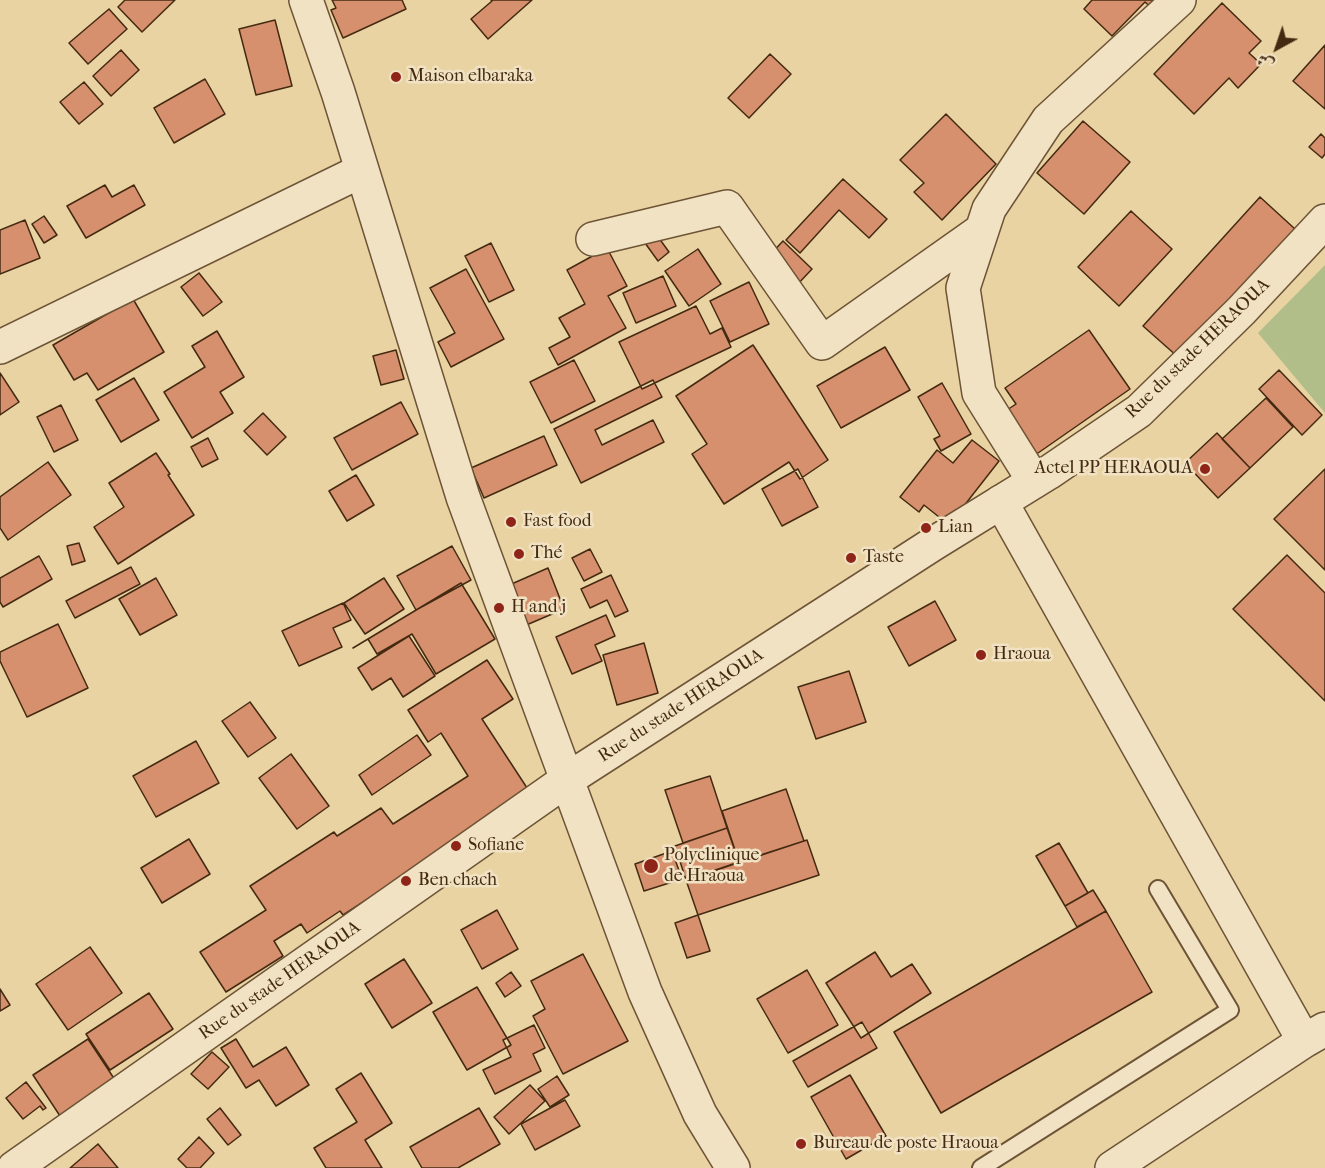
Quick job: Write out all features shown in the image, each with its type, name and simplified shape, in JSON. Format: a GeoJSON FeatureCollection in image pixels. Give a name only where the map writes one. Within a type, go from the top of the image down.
{"type":"FeatureCollection","features":[{"type":"Feature","properties":{"kind":"street"},"geometry":{"type":"LineString","coordinates":[[306,0],[338,92],[463,497],[645,992],[700,1114],[733,1168]]}},
{"type":"Feature","properties":{"kind":"street"},"geometry":{"type":"LineString","coordinates":[[1034,482],[979,393],[963,288],[989,209],[1048,120],[1179,0]]}},
{"type":"Feature","properties":{"kind":"street"},"geometry":{"type":"LineString","coordinates":[[0,347],[361,171]]}},
{"type":"Feature","properties":{"kind":"street"},"geometry":{"type":"LineString","coordinates":[[593,239],[727,207],[822,343],[982,230]]}},
{"type":"Feature","properties":{"kind":"street","name":"Rue du stade HERAOUA"},"geometry":{"type":"LineString","coordinates":[[14,1168],[568,779],[1034,482],[1139,411],[1241,311],[1325,221]]}},
{"type":"Feature","properties":{"kind":"street"},"geometry":{"type":"LineString","coordinates":[[1001,502],[1315,1035],[1118,1166]]}},
{"type":"Feature","properties":{"kind":"lane"},"geometry":{"type":"LineString","coordinates":[[981,1168],[1230,1010],[1158,889]]}},
{"type":"Feature","properties":{"kind":"green space"},"geometry":{"type":"Polygon","coordinates":[[[1325,265],[1325,413],[1258,333],[1325,265]]]}},
{"type":"Feature","properties":{"kind":"building"},"geometry":{"type":"Polygon","coordinates":[[[125,0],[175,0],[142,32],[118,7],[125,0]]]}},
{"type":"Feature","properties":{"kind":"building"},"geometry":{"type":"Polygon","coordinates":[[[332,0],[402,0],[406,9],[343,38],[331,10],[336,8],[332,0]]]}},
{"type":"Feature","properties":{"kind":"building"},"geometry":{"type":"Polygon","coordinates":[[[491,0],[532,0],[488,39],[471,19],[491,0]]]}},
{"type":"Feature","properties":{"kind":"building"},"geometry":{"type":"Polygon","coordinates":[[[1092,0],[1169,0],[1157,13],[1145,2],[1112,36],[1084,9],[1092,0]]]}},
{"type":"Feature","properties":{"kind":"building"},"geometry":{"type":"Polygon","coordinates":[[[1222,3],[1261,41],[1249,53],[1261,64],[1238,88],[1229,78],[1194,114],[1154,74],[1222,3]]]}},
{"type":"Feature","properties":{"kind":"building"},"geometry":{"type":"Polygon","coordinates":[[[109,9],[127,29],[88,64],[69,43],[109,9]]]}},
{"type":"Feature","properties":{"kind":"building"},"geometry":{"type":"Polygon","coordinates":[[[275,20],[292,86],[256,95],[239,29],[275,20]]]}},
{"type":"Feature","properties":{"kind":"building"},"geometry":{"type":"Polygon","coordinates":[[[1325,45],[1325,109],[1293,81],[1325,45]]]}},
{"type":"Feature","properties":{"kind":"building"},"geometry":{"type":"Polygon","coordinates":[[[121,50],[139,70],[111,96],[93,76],[121,50]]]}},
{"type":"Feature","properties":{"kind":"building"},"geometry":{"type":"Polygon","coordinates":[[[770,54],[791,74],[749,118],[728,98],[770,54]]]}},
{"type":"Feature","properties":{"kind":"building"},"geometry":{"type":"Polygon","coordinates":[[[205,79],[225,114],[174,143],[154,108],[205,79]]]}},
{"type":"Feature","properties":{"kind":"building"},"geometry":{"type":"Polygon","coordinates":[[[84,82],[103,104],[79,124],[60,102],[84,82]]]}},
{"type":"Feature","properties":{"kind":"building"},"geometry":{"type":"Polygon","coordinates":[[[946,114],[996,164],[942,220],[914,192],[924,183],[900,160],[946,114]]]}},
{"type":"Feature","properties":{"kind":"building"},"geometry":{"type":"Polygon","coordinates":[[[1083,121],[1130,162],[1084,214],[1037,173],[1083,121]]]}},
{"type":"Feature","properties":{"kind":"building"},"geometry":{"type":"Polygon","coordinates":[[[1321,134],[1325,138],[1325,154],[1322,158],[1309,147],[1321,134]]]}},
{"type":"Feature","properties":{"kind":"building"},"geometry":{"type":"Polygon","coordinates":[[[843,179],[887,219],[869,238],[839,210],[800,253],[786,240],[843,179]]]}},
{"type":"Feature","properties":{"kind":"building"},"geometry":{"type":"Polygon","coordinates":[[[105,185],[112,197],[134,185],[145,205],[86,238],[67,206],[105,185]]]}},
{"type":"Feature","properties":{"kind":"building"},"geometry":{"type":"Polygon","coordinates":[[[1260,197],[1295,229],[1178,357],[1143,326],[1260,197]]]}},
{"type":"Feature","properties":{"kind":"building"},"geometry":{"type":"Polygon","coordinates":[[[1131,211],[1172,249],[1119,306],[1078,267],[1131,211]]]}},
{"type":"Feature","properties":{"kind":"building"},"geometry":{"type":"Polygon","coordinates":[[[44,216],[57,235],[44,243],[32,224],[44,216]]]}},
{"type":"Feature","properties":{"kind":"building"},"geometry":{"type":"Polygon","coordinates":[[[25,220],[40,258],[0,274],[0,230],[25,220]]]}},
{"type":"Feature","properties":{"kind":"building"},"geometry":{"type":"Polygon","coordinates":[[[656,234],[669,252],[658,261],[645,243],[656,234]]]}},
{"type":"Feature","properties":{"kind":"building"},"geometry":{"type":"Polygon","coordinates":[[[783,241],[812,269],[796,286],[767,258],[783,241]]]}},
{"type":"Feature","properties":{"kind":"building"},"geometry":{"type":"Polygon","coordinates":[[[491,243],[514,290],[489,302],[465,256],[491,243]]]}},
{"type":"Feature","properties":{"kind":"building"},"geometry":{"type":"Polygon","coordinates":[[[607,248],[627,286],[608,296],[626,328],[558,365],[549,348],[570,337],[559,318],[585,304],[567,270],[607,248]]]}},
{"type":"Feature","properties":{"kind":"building"},"geometry":{"type":"Polygon","coordinates":[[[698,249],[721,284],[689,306],[665,271],[698,249]]]}},
{"type":"Feature","properties":{"kind":"building"},"geometry":{"type":"Polygon","coordinates":[[[466,269],[504,339],[451,367],[438,342],[455,333],[430,288],[466,269]]]}},
{"type":"Feature","properties":{"kind":"building"},"geometry":{"type":"Polygon","coordinates":[[[199,273],[222,302],[203,316],[181,287],[199,273]]]}},
{"type":"Feature","properties":{"kind":"building"},"geometry":{"type":"Polygon","coordinates":[[[663,276],[676,306],[636,323],[623,293],[663,276]]]}},
{"type":"Feature","properties":{"kind":"building"},"geometry":{"type":"Polygon","coordinates":[[[749,282],[769,324],[730,342],[710,301],[749,282]]]}},
{"type":"Feature","properties":{"kind":"building"},"geometry":{"type":"Polygon","coordinates":[[[133,299],[164,352],[98,390],[87,373],[74,380],[53,345],[133,299]]]}},
{"type":"Feature","properties":{"kind":"building"},"geometry":{"type":"Polygon","coordinates":[[[696,306],[710,334],[722,328],[731,347],[642,389],[619,342],[696,306]]]}},
{"type":"Feature","properties":{"kind":"building"},"geometry":{"type":"Polygon","coordinates":[[[1089,330],[1130,389],[1028,460],[998,416],[1016,404],[1005,388],[1089,330]]]}},
{"type":"Feature","properties":{"kind":"building"},"geometry":{"type":"Polygon","coordinates":[[[217,331],[244,377],[220,392],[233,413],[192,438],[164,392],[205,367],[192,346],[217,331]]]}},
{"type":"Feature","properties":{"kind":"building"},"geometry":{"type":"Polygon","coordinates":[[[753,345],[828,460],[800,479],[789,462],[724,504],[692,454],[707,444],[676,396],[753,345]]]}},
{"type":"Feature","properties":{"kind":"building"},"geometry":{"type":"Polygon","coordinates":[[[885,347],[910,390],[841,428],[817,386],[885,347]]]}},
{"type":"Feature","properties":{"kind":"building"},"geometry":{"type":"Polygon","coordinates":[[[396,350],[404,379],[381,385],[373,356],[396,350]]]}},
{"type":"Feature","properties":{"kind":"building"},"geometry":{"type":"Polygon","coordinates":[[[574,360],[595,401],[551,423],[530,382],[574,360]]]}},
{"type":"Feature","properties":{"kind":"building"},"geometry":{"type":"Polygon","coordinates":[[[1279,370],[1322,415],[1302,435],[1259,389],[1279,370]]]}},
{"type":"Feature","properties":{"kind":"building"},"geometry":{"type":"Polygon","coordinates":[[[0,373],[19,402],[0,415],[0,373]]]}},
{"type":"Feature","properties":{"kind":"building"},"geometry":{"type":"Polygon","coordinates":[[[134,378],[159,420],[121,442],[96,400],[134,378]]]}},
{"type":"Feature","properties":{"kind":"building"},"geometry":{"type":"Polygon","coordinates":[[[653,380],[662,397],[595,430],[602,445],[653,420],[664,442],[581,483],[554,429],[653,380]]]}},
{"type":"Feature","properties":{"kind":"building"},"geometry":{"type":"Polygon","coordinates":[[[942,383],[971,434],[941,451],[934,439],[940,436],[918,397],[942,383]]]}},
{"type":"Feature","properties":{"kind":"building"},"geometry":{"type":"Polygon","coordinates":[[[1266,398],[1293,427],[1250,468],[1222,439],[1266,398]]]}},
{"type":"Feature","properties":{"kind":"building"},"geometry":{"type":"Polygon","coordinates":[[[401,402],[418,434],[352,470],[334,438],[401,402]]]}},
{"type":"Feature","properties":{"kind":"building"},"geometry":{"type":"Polygon","coordinates":[[[61,405],[78,440],[54,452],[37,417],[61,405]]]}},
{"type":"Feature","properties":{"kind":"building"},"geometry":{"type":"Polygon","coordinates":[[[263,413],[286,437],[267,455],[244,431],[263,413]]]}},
{"type":"Feature","properties":{"kind":"building"},"geometry":{"type":"Polygon","coordinates":[[[1217,433],[1250,468],[1218,498],[1185,463],[1217,433]]]}},
{"type":"Feature","properties":{"kind":"building"},"geometry":{"type":"Polygon","coordinates":[[[544,436],[557,465],[484,498],[471,468],[544,436]]]}},
{"type":"Feature","properties":{"kind":"building"},"geometry":{"type":"Polygon","coordinates":[[[208,438],[218,459],[202,467],[191,447],[208,438]]]}},
{"type":"Feature","properties":{"kind":"building"},"geometry":{"type":"Polygon","coordinates":[[[972,440],[999,461],[949,525],[924,505],[919,512],[900,497],[937,450],[953,463],[972,440]]]}},
{"type":"Feature","properties":{"kind":"building"},"geometry":{"type":"Polygon","coordinates":[[[156,453],[194,515],[118,564],[94,527],[124,507],[109,483],[156,453]]]}},
{"type":"Feature","properties":{"kind":"building"},"geometry":{"type":"Polygon","coordinates":[[[48,462],[71,495],[8,540],[0,528],[0,497],[48,462]]]}},
{"type":"Feature","properties":{"kind":"building"},"geometry":{"type":"Polygon","coordinates":[[[798,469],[818,507],[782,526],[762,489],[798,469]]]}},
{"type":"Feature","properties":{"kind":"building"},"geometry":{"type":"Polygon","coordinates":[[[1325,469],[1325,570],[1274,519],[1325,469]]]}},
{"type":"Feature","properties":{"kind":"building"},"geometry":{"type":"Polygon","coordinates":[[[356,475],[374,505],[347,521],[329,491],[356,475]]]}},
{"type":"Feature","properties":{"kind":"building"},"geometry":{"type":"Polygon","coordinates":[[[79,543],[85,561],[72,565],[67,546],[79,543]]]}},
{"type":"Feature","properties":{"kind":"building"},"geometry":{"type":"Polygon","coordinates":[[[452,546],[471,580],[416,610],[397,576],[452,546]]]}},
{"type":"Feature","properties":{"kind":"building"},"geometry":{"type":"Polygon","coordinates":[[[590,549],[602,572],[584,581],[572,558],[590,549]]]}},
{"type":"Feature","properties":{"kind":"building"},"geometry":{"type":"Polygon","coordinates":[[[1287,555],[1325,593],[1325,701],[1233,609],[1287,555]]]}},
{"type":"Feature","properties":{"kind":"building"},"geometry":{"type":"Polygon","coordinates":[[[39,556],[52,579],[3,607],[0,602],[0,578],[39,556]]]}},
{"type":"Feature","properties":{"kind":"building"},"geometry":{"type":"Polygon","coordinates":[[[131,567],[140,584],[75,618],[66,601],[131,567]]]}},
{"type":"Feature","properties":{"kind":"building"},"geometry":{"type":"Polygon","coordinates":[[[548,568],[564,609],[524,626],[507,586],[548,568]]]}},
{"type":"Feature","properties":{"kind":"building"},"geometry":{"type":"Polygon","coordinates":[[[611,575],[628,611],[615,617],[607,600],[590,608],[581,589],[611,575]]]}},
{"type":"Feature","properties":{"kind":"building"},"geometry":{"type":"Polygon","coordinates":[[[156,578],[177,615],[140,635],[119,599],[156,578]]]}},
{"type":"Feature","properties":{"kind":"building"},"geometry":{"type":"Polygon","coordinates":[[[384,578],[404,609],[365,634],[344,603],[384,578]]]}},
{"type":"Feature","properties":{"kind":"building"},"geometry":{"type":"Polygon","coordinates":[[[461,583],[495,639],[436,674],[412,634],[377,654],[368,639],[353,648],[461,583]]]}},
{"type":"Feature","properties":{"kind":"building"},"geometry":{"type":"Polygon","coordinates":[[[935,601],[956,640],[909,666],[888,627],[935,601]]]}},
{"type":"Feature","properties":{"kind":"building"},"geometry":{"type":"Polygon","coordinates":[[[343,603],[351,620],[333,628],[342,647],[299,666],[282,631],[343,603]]]}},
{"type":"Feature","properties":{"kind":"building"},"geometry":{"type":"Polygon","coordinates":[[[606,615],[615,636],[595,645],[602,661],[572,674],[556,637],[606,615]]]}},
{"type":"Feature","properties":{"kind":"building"},"geometry":{"type":"Polygon","coordinates":[[[58,624],[88,688],[27,717],[0,661],[0,652],[58,624]]]}},
{"type":"Feature","properties":{"kind":"building"},"geometry":{"type":"Polygon","coordinates":[[[409,636],[435,676],[403,697],[391,678],[372,690],[358,668],[409,636]]]}},
{"type":"Feature","properties":{"kind":"building"},"geometry":{"type":"Polygon","coordinates":[[[644,643],[658,693],[617,705],[603,655],[644,643]]]}},
{"type":"Feature","properties":{"kind":"building"},"geometry":{"type":"Polygon","coordinates":[[[487,660],[513,699],[482,719],[531,794],[343,915],[340,911],[307,933],[301,924],[274,941],[283,956],[226,992],[200,952],[266,910],[250,886],[334,832],[337,836],[381,808],[393,824],[468,776],[441,733],[428,742],[408,710],[487,660]]]}},
{"type":"Feature","properties":{"kind":"building"},"geometry":{"type":"Polygon","coordinates":[[[849,671],[866,722],[816,739],[798,687],[849,671]]]}},
{"type":"Feature","properties":{"kind":"building"},"geometry":{"type":"Polygon","coordinates":[[[250,702],[276,738],[248,757],[222,721],[250,702]]]}},
{"type":"Feature","properties":{"kind":"building"},"geometry":{"type":"Polygon","coordinates":[[[417,735],[431,755],[372,795],[359,775],[417,735]]]}},
{"type":"Feature","properties":{"kind":"building"},"geometry":{"type":"Polygon","coordinates":[[[196,741],[219,783],[156,817],[133,776],[196,741]]]}},
{"type":"Feature","properties":{"kind":"building"},"geometry":{"type":"Polygon","coordinates":[[[291,754],[329,806],[297,829],[259,778],[291,754]]]}},
{"type":"Feature","properties":{"kind":"building"},"geometry":{"type":"Polygon","coordinates":[[[710,776],[727,828],[683,843],[665,790],[710,776]]]}},
{"type":"Feature","properties":{"kind":"building"},"geometry":{"type":"Polygon","coordinates":[[[786,789],[804,841],[739,862],[722,811],[786,789]]]}},
{"type":"Feature","properties":{"kind":"building"},"geometry":{"type":"Polygon","coordinates":[[[727,828],[739,862],[686,880],[675,846],[727,828]]]}},
{"type":"Feature","properties":{"kind":"building"},"geometry":{"type":"Polygon","coordinates":[[[189,839],[210,874],[162,903],[141,868],[189,839]]]}},
{"type":"Feature","properties":{"kind":"building"},"geometry":{"type":"Polygon","coordinates":[[[807,840],[819,875],[698,915],[686,880],[807,840]]]}},
{"type":"Feature","properties":{"kind":"building"},"geometry":{"type":"Polygon","coordinates":[[[1059,843],[1088,893],[1065,906],[1036,856],[1059,843]]]}},
{"type":"Feature","properties":{"kind":"building"},"geometry":{"type":"Polygon","coordinates":[[[672,851],[682,879],[644,891],[635,864],[672,851]]]}},
{"type":"Feature","properties":{"kind":"building"},"geometry":{"type":"Polygon","coordinates":[[[1093,890],[1106,911],[1077,927],[1065,906],[1093,890]]]}},
{"type":"Feature","properties":{"kind":"building"},"geometry":{"type":"Polygon","coordinates":[[[497,910],[518,949],[482,969],[461,930],[497,910]]]}},
{"type":"Feature","properties":{"kind":"building"},"geometry":{"type":"Polygon","coordinates":[[[1106,911],[1152,992],[941,1113],[894,1032],[1106,911]]]}},
{"type":"Feature","properties":{"kind":"building"},"geometry":{"type":"Polygon","coordinates":[[[698,915],[710,951],[687,958],[675,923],[698,915]]]}},
{"type":"Feature","properties":{"kind":"building"},"geometry":{"type":"Polygon","coordinates":[[[90,947],[122,993],[68,1030],[36,984],[90,947]]]}},
{"type":"Feature","properties":{"kind":"building"},"geometry":{"type":"Polygon","coordinates":[[[875,952],[891,977],[912,964],[931,993],[861,1038],[826,983],[875,952]]]}},
{"type":"Feature","properties":{"kind":"building"},"geometry":{"type":"Polygon","coordinates":[[[583,954],[628,1041],[563,1074],[533,1016],[545,1009],[531,981],[583,954]]]}},
{"type":"Feature","properties":{"kind":"building"},"geometry":{"type":"Polygon","coordinates":[[[404,959],[432,1003],[392,1028],[365,984],[404,959]]]}},
{"type":"Feature","properties":{"kind":"building"},"geometry":{"type":"Polygon","coordinates":[[[807,970],[838,1025],[788,1053],[757,999],[807,970]]]}},
{"type":"Feature","properties":{"kind":"building"},"geometry":{"type":"Polygon","coordinates":[[[511,972],[521,986],[505,997],[496,983],[511,972]]]}},
{"type":"Feature","properties":{"kind":"building"},"geometry":{"type":"Polygon","coordinates":[[[477,987],[511,1045],[467,1070],[433,1012],[477,987]]]}},
{"type":"Feature","properties":{"kind":"building"},"geometry":{"type":"Polygon","coordinates":[[[0,989],[10,1005],[0,1011],[0,989]]]}},
{"type":"Feature","properties":{"kind":"building"},"geometry":{"type":"Polygon","coordinates":[[[149,993],[173,1029],[110,1070],[86,1034],[149,993]]]}},
{"type":"Feature","properties":{"kind":"building"},"geometry":{"type":"Polygon","coordinates":[[[862,1022],[877,1048],[808,1087],[793,1061],[862,1022]]]}},
{"type":"Feature","properties":{"kind":"building"},"geometry":{"type":"Polygon","coordinates":[[[534,1025],[545,1048],[533,1054],[541,1071],[495,1094],[483,1070],[511,1057],[503,1040],[534,1025]]]}},
{"type":"Feature","properties":{"kind":"building"},"geometry":{"type":"Polygon","coordinates":[[[88,1039],[119,1086],[64,1122],[33,1075],[88,1039]]]}},
{"type":"Feature","properties":{"kind":"building"},"geometry":{"type":"Polygon","coordinates":[[[236,1039],[253,1067],[286,1047],[309,1085],[276,1106],[259,1080],[246,1088],[221,1048],[236,1039]]]}},
{"type":"Feature","properties":{"kind":"building"},"geometry":{"type":"Polygon","coordinates":[[[212,1052],[229,1067],[208,1089],[191,1074],[212,1052]]]}},
{"type":"Feature","properties":{"kind":"building"},"geometry":{"type":"Polygon","coordinates":[[[361,1073],[392,1123],[365,1140],[382,1168],[326,1168],[314,1148],[357,1122],[336,1089],[361,1073]]]}},
{"type":"Feature","properties":{"kind":"building"},"geometry":{"type":"Polygon","coordinates":[[[850,1075],[886,1136],[846,1159],[811,1097],[850,1075]]]}},
{"type":"Feature","properties":{"kind":"building"},"geometry":{"type":"Polygon","coordinates":[[[557,1076],[569,1095],[550,1107],[538,1089],[557,1076]]]}},
{"type":"Feature","properties":{"kind":"building"},"geometry":{"type":"Polygon","coordinates":[[[26,1082],[46,1108],[43,1110],[40,1106],[23,1119],[6,1098],[26,1082]]]}},
{"type":"Feature","properties":{"kind":"building"},"geometry":{"type":"Polygon","coordinates":[[[530,1085],[545,1101],[509,1134],[494,1117],[530,1085]]]}},
{"type":"Feature","properties":{"kind":"building"},"geometry":{"type":"Polygon","coordinates":[[[565,1100],[580,1126],[535,1150],[521,1124],[565,1100]]]}},
{"type":"Feature","properties":{"kind":"building"},"geometry":{"type":"Polygon","coordinates":[[[220,1108],[241,1135],[228,1145],[207,1119],[220,1108]]]}},
{"type":"Feature","properties":{"kind":"building"},"geometry":{"type":"Polygon","coordinates":[[[479,1108],[500,1144],[458,1168],[422,1168],[410,1147],[479,1108]]]}},
{"type":"Feature","properties":{"kind":"building"},"geometry":{"type":"Polygon","coordinates":[[[199,1137],[214,1153],[200,1168],[187,1168],[178,1159],[199,1137]]]}},
{"type":"Feature","properties":{"kind":"building"},"geometry":{"type":"Polygon","coordinates":[[[98,1144],[118,1168],[70,1168],[98,1144]]]}},
{"type":"Feature","properties":{"kind":"place","name":"Maison elbaraka"},"geometry":{"type":"Point","coordinates":[396,77]}},
{"type":"Feature","properties":{"kind":"place","name":"Actel PP HERAOUA"},"geometry":{"type":"Point","coordinates":[1205,469]}},
{"type":"Feature","properties":{"kind":"place","name":"Fast food"},"geometry":{"type":"Point","coordinates":[511,522]}},
{"type":"Feature","properties":{"kind":"place","name":"Lian"},"geometry":{"type":"Point","coordinates":[926,528]}},
{"type":"Feature","properties":{"kind":"place","name":"Thé"},"geometry":{"type":"Point","coordinates":[519,554]}},
{"type":"Feature","properties":{"kind":"place","name":"Taste"},"geometry":{"type":"Point","coordinates":[851,558]}},
{"type":"Feature","properties":{"kind":"place","name":"H and j"},"geometry":{"type":"Point","coordinates":[499,608]}},
{"type":"Feature","properties":{"kind":"place","name":"Hraoua"},"geometry":{"type":"Point","coordinates":[981,655]}},
{"type":"Feature","properties":{"kind":"place","name":"Sofiane"},"geometry":{"type":"Point","coordinates":[456,846]}},
{"type":"Feature","properties":{"kind":"place","name":"Polyclinique de Hraoua"},"geometry":{"type":"Point","coordinates":[651,866]}},
{"type":"Feature","properties":{"kind":"place","name":"Ben chach"},"geometry":{"type":"Point","coordinates":[406,881]}},
{"type":"Feature","properties":{"kind":"place","name":"Bureau de poste Hraoua"},"geometry":{"type":"Point","coordinates":[801,1144]}}]}
